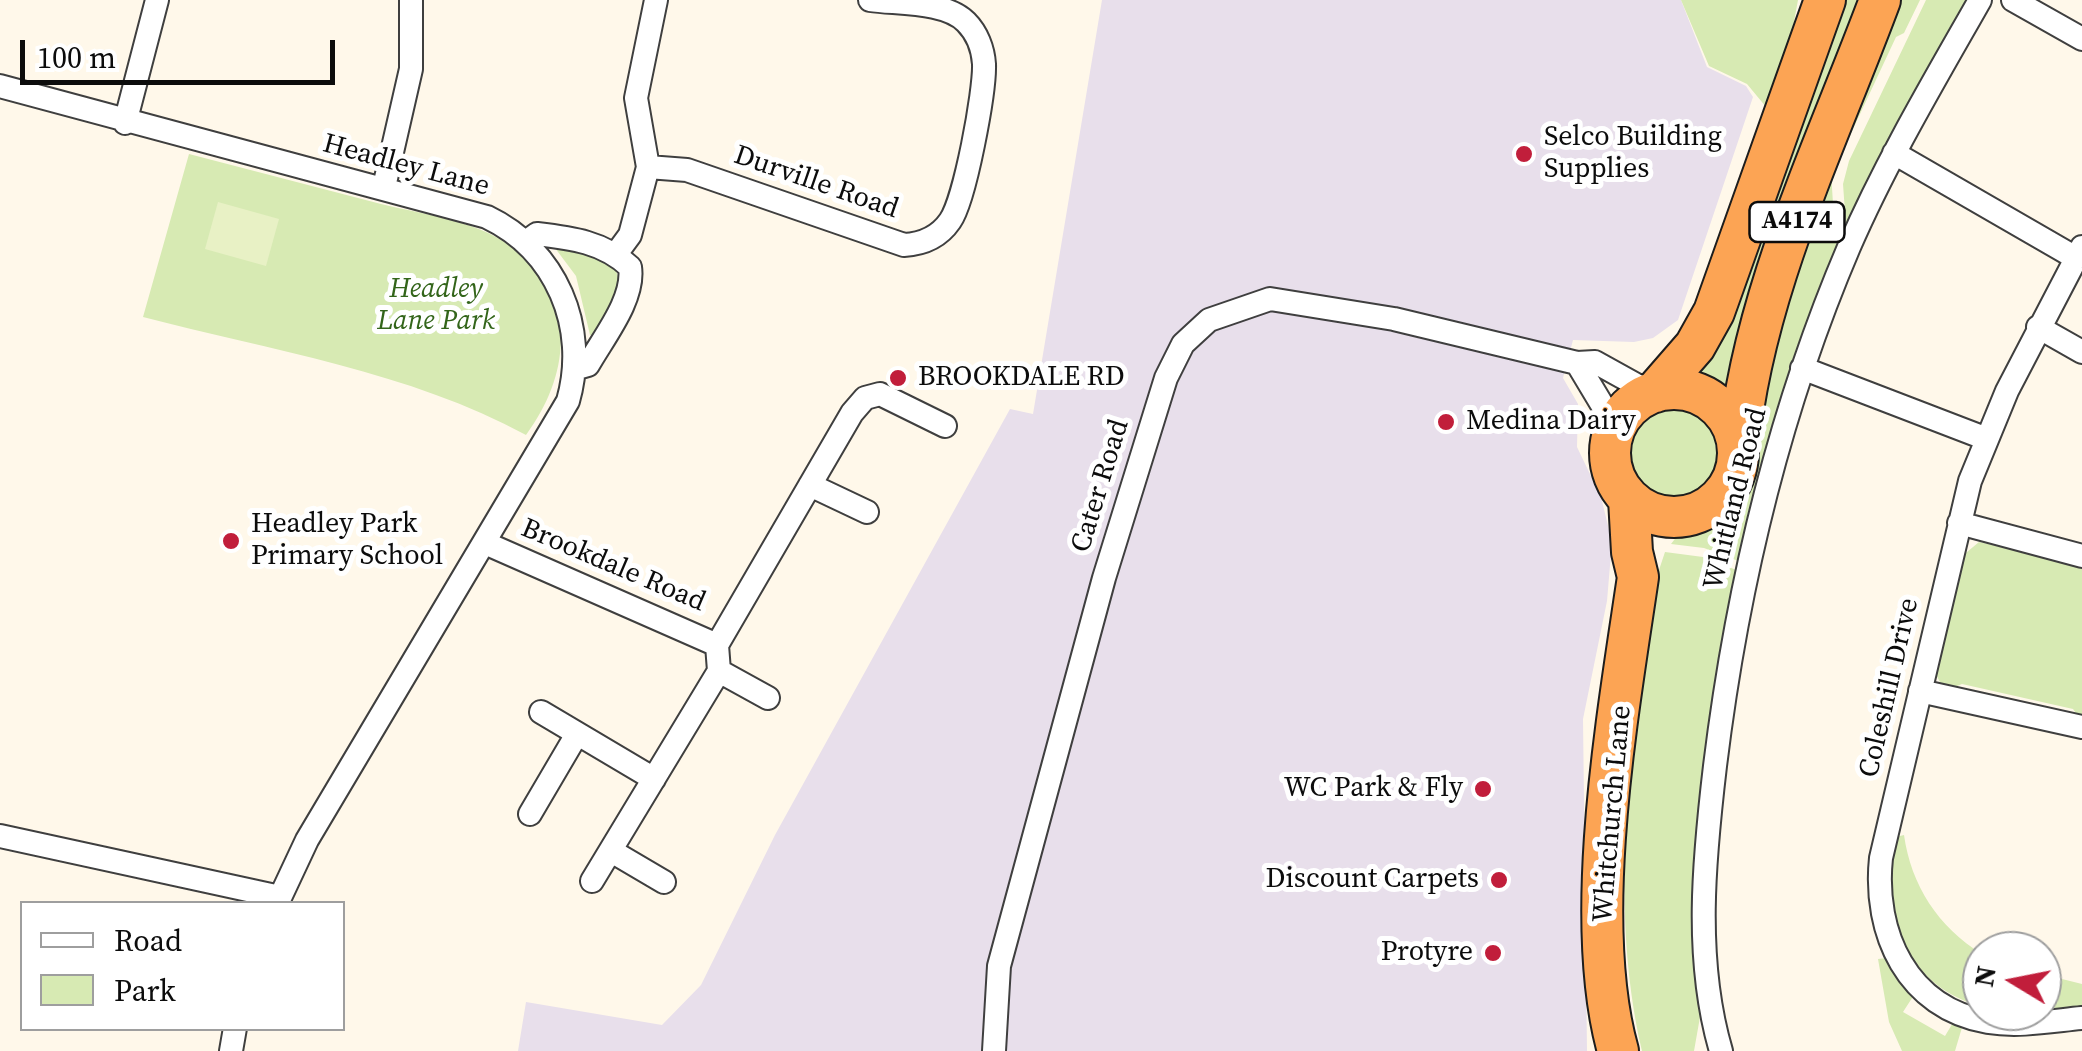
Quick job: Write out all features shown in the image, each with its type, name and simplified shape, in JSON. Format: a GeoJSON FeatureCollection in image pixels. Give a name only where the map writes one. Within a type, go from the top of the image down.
{"type":"FeatureCollection","features":[{"type":"Feature","properties":{"kind":"highway"},"geometry":{"type":"LineString","coordinates":[[1798,73],[1814,0]]}},
{"type":"Feature","properties":{"kind":"highway","name":"A4174"},"geometry":{"type":"LineString","coordinates":[[1653,392],[1696,346],[1714,312],[1824,0]]}},
{"type":"Feature","properties":{"kind":"highway","name":"A4174"},"geometry":{"type":"LineString","coordinates":[[1738,450],[1745,395],[1770,298],[1880,0]]}},
{"type":"Feature","properties":{"kind":"highway"},"geometry":{"type":"LineString","coordinates":[[1688,390],[1708,399],[1724,413],[1738,450],[1731,481],[1717,500],[1679,517],[1661,516],[1630,499],[1612,472],[1613,433],[1622,416],[1653,392],[1688,390]]}},
{"type":"Feature","properties":{"kind":"highway","name":"Whitchurch Lane"},"geometry":{"type":"LineString","coordinates":[[1618,1051],[1602,932],[1614,754],[1638,576],[1632,552],[1630,499]]}},
{"type":"Feature","properties":{"kind":"highway","name":"Whitchurch Lane"},"geometry":{"type":"LineString","coordinates":[[1638,576],[1679,517]]}},
{"type":"Feature","properties":{"kind":"street"},"geometry":{"type":"LineString","coordinates":[[125,123],[157,0]]}},
{"type":"Feature","properties":{"kind":"street"},"geometry":{"type":"LineString","coordinates":[[384,187],[411,69],[411,0]]}},
{"type":"Feature","properties":{"kind":"street"},"geometry":{"type":"LineString","coordinates":[[616,254],[630,236],[648,167],[636,98],[656,0]]}},
{"type":"Feature","properties":{"kind":"street","name":"Durville Road"},"geometry":{"type":"LineString","coordinates":[[648,167],[688,170],[904,245],[938,235],[951,220],[962,194],[984,65],[980,42],[966,22],[952,12],[870,0]]}},
{"type":"Feature","properties":{"kind":"street","name":"Whitland Road"},"geometry":{"type":"LineString","coordinates":[[1721,1051],[1704,948],[1714,776],[1731,648],[1766,487],[1802,368],[1849,247],[1894,153],[1980,0]]}},
{"type":"Feature","properties":{"kind":"street"},"geometry":{"type":"LineString","coordinates":[[2013,0],[2082,39]]}},
{"type":"Feature","properties":{"kind":"street","name":"Headley Lane"},"geometry":{"type":"LineString","coordinates":[[0,86],[125,123],[384,187],[487,217],[526,242],[553,276],[568,304],[574,369],[568,401],[307,840],[278,900]]}},
{"type":"Feature","properties":{"kind":"street"},"geometry":{"type":"LineString","coordinates":[[1894,153],[2079,252]]}},
{"type":"Feature","properties":{"kind":"street"},"geometry":{"type":"LineString","coordinates":[[526,242],[537,234],[564,237],[616,254],[630,266],[629,287],[588,365],[574,369]]}},
{"type":"Feature","properties":{"kind":"street","name":"Coleshill Drive"},"geometry":{"type":"LineString","coordinates":[[2079,252],[2038,327],[1987,439],[1959,524],[1881,858],[1878,892],[1890,947],[1913,980],[1934,1000],[1961,1013],[2014,1024],[2082,1018]]}},
{"type":"Feature","properties":{"kind":"street","name":"Cater Road"},"geometry":{"type":"LineString","coordinates":[[994,1051],[999,966],[1104,578],[1166,378],[1183,344],[1208,320],[1270,298],[1394,319],[1578,363],[1606,366],[1653,392]]}},
{"type":"Feature","properties":{"kind":"street"},"geometry":{"type":"LineString","coordinates":[[2038,327],[2082,352]]}},
{"type":"Feature","properties":{"kind":"street"},"geometry":{"type":"LineString","coordinates":[[1578,363],[1598,396],[1613,433]]}},
{"type":"Feature","properties":{"kind":"street"},"geometry":{"type":"LineString","coordinates":[[1802,368],[1987,439]]}},
{"type":"Feature","properties":{"kind":"street","name":"Brookdale Road"},"geometry":{"type":"LineString","coordinates":[[719,670],[717,645],[865,398],[880,394],[945,426]]}},
{"type":"Feature","properties":{"kind":"street"},"geometry":{"type":"LineString","coordinates":[[810,485],[866,512]]}},
{"type":"Feature","properties":{"kind":"street"},"geometry":{"type":"LineString","coordinates":[[1959,524],[2082,556]]}},
{"type":"Feature","properties":{"kind":"street","name":"Brookdale Road"},"geometry":{"type":"LineString","coordinates":[[485,543],[717,645]]}},
{"type":"Feature","properties":{"kind":"street"},"geometry":{"type":"LineString","coordinates":[[592,880],[614,852],[719,670],[768,698]]}},
{"type":"Feature","properties":{"kind":"street"},"geometry":{"type":"LineString","coordinates":[[1920,691],[2082,728]]}},
{"type":"Feature","properties":{"kind":"street"},"geometry":{"type":"LineString","coordinates":[[541,712],[654,779]]}},
{"type":"Feature","properties":{"kind":"street"},"geometry":{"type":"LineString","coordinates":[[530,814],[577,734]]}},
{"type":"Feature","properties":{"kind":"street"},"geometry":{"type":"LineString","coordinates":[[0,836],[278,900]]}},
{"type":"Feature","properties":{"kind":"street"},"geometry":{"type":"LineString","coordinates":[[614,852],[664,882]]}},
{"type":"Feature","properties":{"kind":"shaded area"},"geometry":{"type":"Polygon","coordinates":[[[1102,0],[1681,0],[1707,67],[1746,86],[1753,97],[1678,320],[1653,338],[1634,342],[1573,340],[1563,378],[1578,404],[1577,447],[1601,497],[1612,542],[1607,601],[1583,719],[1587,1051],[518,1051],[526,1002],[662,1025],[701,985],[775,835],[1010,409],[1033,414],[1102,0]]]}},
{"type":"Feature","properties":{"kind":"green space"},"geometry":{"type":"Polygon","coordinates":[[[1681,0],[1798,0],[1776,119],[1747,84],[1709,66],[1681,0]]]}},
{"type":"Feature","properties":{"kind":"green space"},"geometry":{"type":"Polygon","coordinates":[[[1837,0],[1868,0],[1732,404],[1675,375],[1837,0]]]}},
{"type":"Feature","properties":{"kind":"green space"},"geometry":{"type":"Polygon","coordinates":[[[1897,0],[1920,0],[1904,33],[1896,37],[1846,144],[1841,143],[1897,0]]]}},
{"type":"Feature","properties":{"kind":"green space"},"geometry":{"type":"Polygon","coordinates":[[[1926,0],[1969,0],[1851,227],[1846,226],[1843,184],[1849,161],[1926,0]]]}},
{"type":"Feature","properties":{"kind":"green space","name":"Headley Lane Park"},"geometry":{"type":"Polygon","coordinates":[[[189,154],[452,220],[487,233],[517,251],[537,271],[551,294],[561,341],[551,389],[526,435],[482,413],[388,379],[143,317],[189,154]]]}},
{"type":"Feature","properties":{"kind":"green space"},"geometry":{"type":"Polygon","coordinates":[[[1831,171],[1835,237],[1845,242],[1741,562],[1704,548],[1671,544],[1681,531],[1729,513],[1750,484],[1774,347],[1831,171]]]}},
{"type":"Feature","properties":{"kind":"green space"},"geometry":{"type":"Polygon","coordinates":[[[218,202],[279,219],[266,266],[205,249],[218,202]]]}},
{"type":"Feature","properties":{"kind":"green space"},"geometry":{"type":"Polygon","coordinates":[[[555,248],[604,252],[613,264],[618,275],[618,294],[597,337],[590,335],[576,276],[555,248]]]}},
{"type":"Feature","properties":{"kind":"green space"},"geometry":{"type":"Polygon","coordinates":[[[1673,402],[1693,405],[1716,424],[1724,453],[1721,473],[1702,496],[1673,504],[1653,501],[1630,482],[1622,453],[1625,433],[1644,410],[1673,402]]]}},
{"type":"Feature","properties":{"kind":"green space"},"geometry":{"type":"Polygon","coordinates":[[[1979,542],[2082,565],[2082,722],[2073,709],[1962,684],[1945,691],[1935,673],[1961,557],[1979,542]]]}},
{"type":"Feature","properties":{"kind":"green space"},"geometry":{"type":"Polygon","coordinates":[[[1665,552],[1703,557],[1739,571],[1705,1016],[1700,1017],[1694,1051],[1642,1051],[1631,992],[1626,932],[1632,752],[1658,573],[1665,552]]]}},
{"type":"Feature","properties":{"kind":"green space"},"geometry":{"type":"Polygon","coordinates":[[[1904,835],[1913,871],[1929,903],[1962,940],[1962,999],[1928,977],[1901,937],[1892,889],[1896,837],[1904,835]]]}},
{"type":"Feature","properties":{"kind":"green space"},"geometry":{"type":"Polygon","coordinates":[[[1887,958],[1914,995],[1903,1012],[1945,1036],[1954,1021],[1962,1024],[1955,1051],[1902,1051],[1889,1022],[1878,959],[1887,958]]]}},
{"type":"Feature","properties":{"kind":"green space"},"geometry":{"type":"Polygon","coordinates":[[[2062,979],[2082,984],[2082,1006],[2062,1008],[2062,979]]]}},
{"type":"Feature","properties":{"kind":"place","name":"Selco Building Supplies"},"geometry":{"type":"Point","coordinates":[1524,154]}},
{"type":"Feature","properties":{"kind":"place","name":"BROOKDALE RD"},"geometry":{"type":"Point","coordinates":[898,378]}},
{"type":"Feature","properties":{"kind":"place","name":"Medina Dairy"},"geometry":{"type":"Point","coordinates":[1446,422]}},
{"type":"Feature","properties":{"kind":"place","name":"Headley Park Primary School"},"geometry":{"type":"Point","coordinates":[231,541]}},
{"type":"Feature","properties":{"kind":"place","name":"WC Park & Fly"},"geometry":{"type":"Point","coordinates":[1483,789]}},
{"type":"Feature","properties":{"kind":"place","name":"Discount Carpets"},"geometry":{"type":"Point","coordinates":[1499,880]}},
{"type":"Feature","properties":{"kind":"place","name":"Protyre"},"geometry":{"type":"Point","coordinates":[1493,953]}}]}
